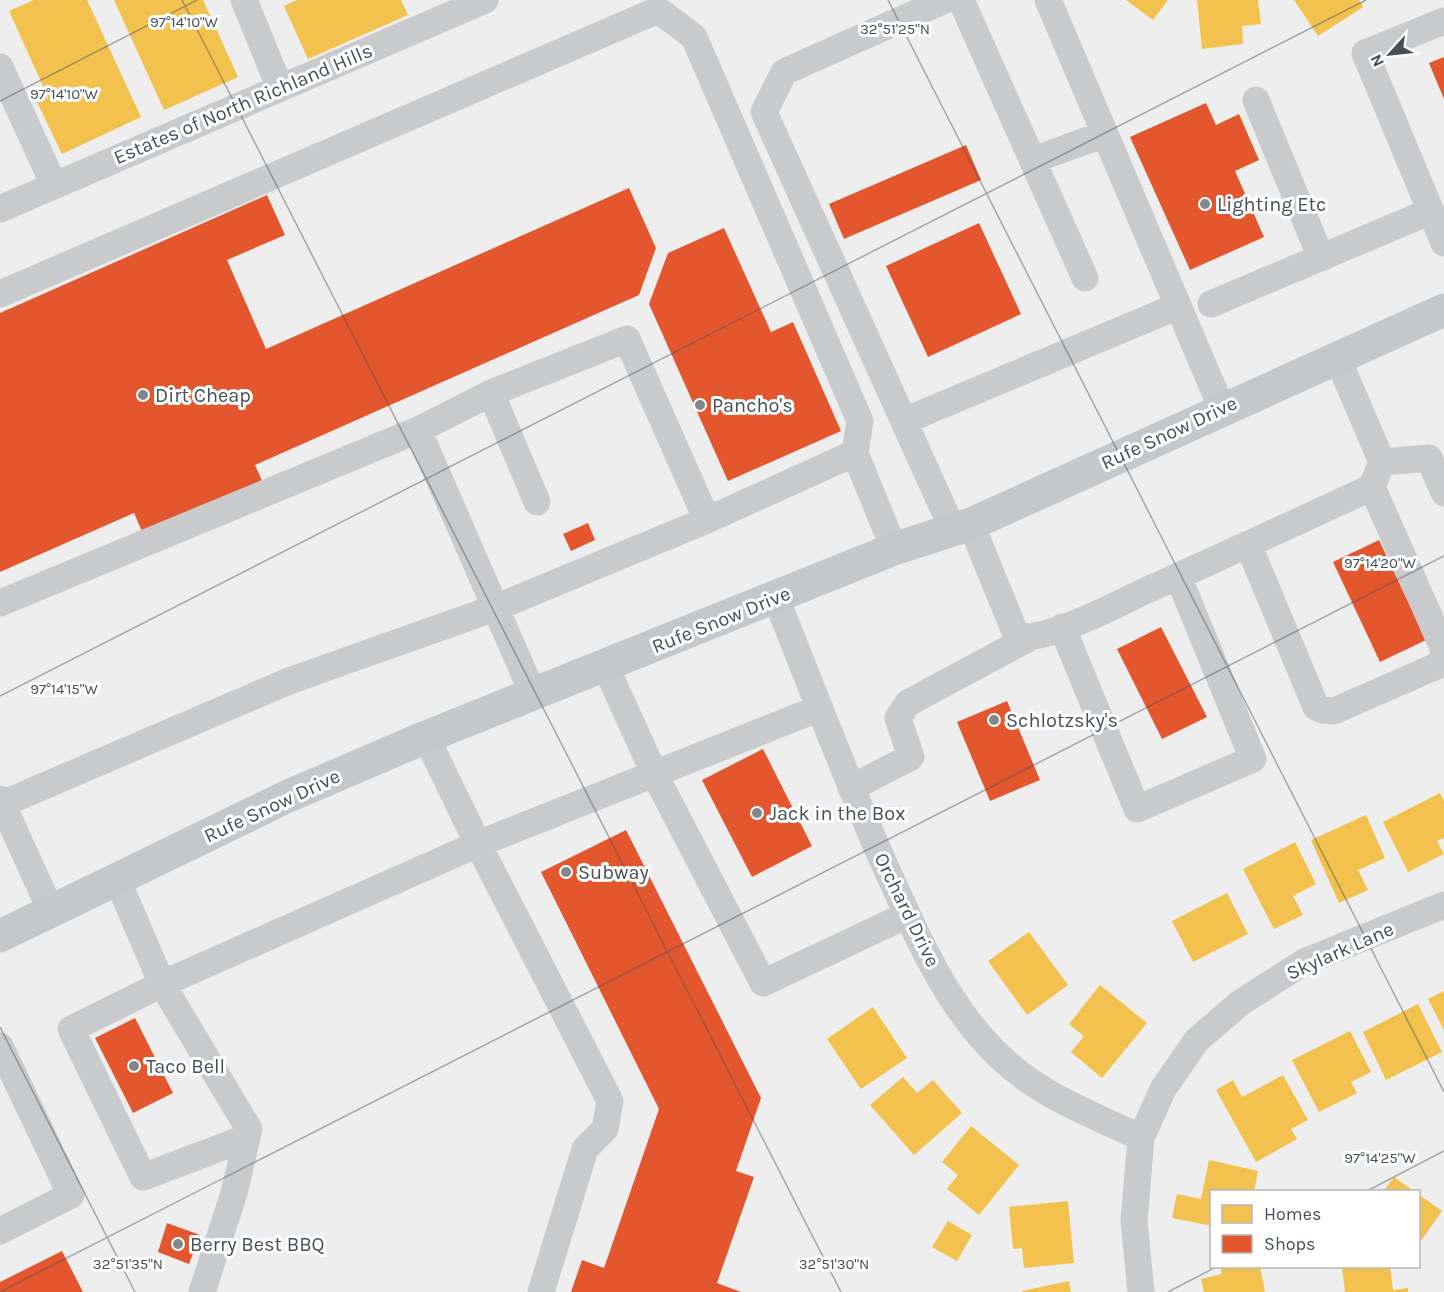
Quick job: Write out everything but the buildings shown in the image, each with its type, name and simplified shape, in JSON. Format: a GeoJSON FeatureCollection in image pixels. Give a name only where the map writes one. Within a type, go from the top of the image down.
{"type":"FeatureCollection","features":[{"type":"Feature","properties":{"kind":"main road","name":"Rufe Snow Drive"},"geometry":{"type":"LineString","coordinates":[[0,936],[286,797],[426,737],[894,549],[962,527],[1444,310]]}},
{"type":"Feature","properties":{"kind":"street"},"geometry":{"type":"LineString","coordinates":[[244,0],[280,88]]}},
{"type":"Feature","properties":{"kind":"street","name":"Estates of North Richland Hills"},"geometry":{"type":"LineString","coordinates":[[0,209],[280,88],[441,9],[485,0]]}},
{"type":"Feature","properties":{"kind":"street"},"geometry":{"type":"LineString","coordinates":[[945,0],[784,72],[764,111],[904,421],[962,527],[1017,637],[1029,638]]}},
{"type":"Feature","properties":{"kind":"street"},"geometry":{"type":"LineString","coordinates":[[961,0],[1085,278]]}},
{"type":"Feature","properties":{"kind":"street"},"geometry":{"type":"LineString","coordinates":[[1048,0],[1222,409]]}},
{"type":"Feature","properties":{"kind":"street"},"geometry":{"type":"LineString","coordinates":[[0,294],[658,10],[694,38],[860,421],[855,453],[894,549]]}},
{"type":"Feature","properties":{"kind":"street"},"geometry":{"type":"LineString","coordinates":[[1444,21],[1365,53],[1434,203],[1444,243]]}},
{"type":"Feature","properties":{"kind":"street"},"geometry":{"type":"LineString","coordinates":[[0,67],[54,185]]}},
{"type":"Feature","properties":{"kind":"street"},"geometry":{"type":"LineString","coordinates":[[1256,99],[1321,258]]}},
{"type":"Feature","properties":{"kind":"street"},"geometry":{"type":"LineString","coordinates":[[1033,160],[1104,134]]}},
{"type":"Feature","properties":{"kind":"street"},"geometry":{"type":"LineString","coordinates":[[1211,304],[1321,258],[1434,203]]}},
{"type":"Feature","properties":{"kind":"street"},"geometry":{"type":"LineString","coordinates":[[904,421],[1178,306]]}},
{"type":"Feature","properties":{"kind":"street"},"geometry":{"type":"LineString","coordinates":[[0,603],[418,430],[491,393],[627,339],[707,520]]}},
{"type":"Feature","properties":{"kind":"street"},"geometry":{"type":"LineString","coordinates":[[851,788],[911,757],[898,718],[909,703],[1029,638],[1062,627],[1178,576],[1372,487],[1382,462],[1337,357]]}},
{"type":"Feature","properties":{"kind":"street"},"geometry":{"type":"LineString","coordinates":[[491,393],[537,502]]}},
{"type":"Feature","properties":{"kind":"street"},"geometry":{"type":"LineString","coordinates":[[418,430],[534,694]]}},
{"type":"Feature","properties":{"kind":"street"},"geometry":{"type":"LineString","coordinates":[[51,911],[1,801],[289,681],[495,608],[707,520],[855,453]]}},
{"type":"Feature","properties":{"kind":"street"},"geometry":{"type":"LineString","coordinates":[[1382,462],[1437,455],[1444,493]]}},
{"type":"Feature","properties":{"kind":"street"},"geometry":{"type":"LineString","coordinates":[[1248,544],[1316,706],[1322,711],[1334,711],[1439,665],[1444,652],[1372,487]]}},
{"type":"Feature","properties":{"kind":"street"},"geometry":{"type":"LineString","coordinates":[[1062,627],[1137,809],[1253,759],[1178,576]]}},
{"type":"Feature","properties":{"kind":"street","name":"Orchard Drive"},"geometry":{"type":"LineString","coordinates":[[776,598],[851,788],[908,915],[949,996],[983,1040],[1024,1077],[1141,1138]]}},
{"type":"Feature","properties":{"kind":"street"},"geometry":{"type":"LineString","coordinates":[[605,665],[654,773],[763,984],[908,915]]}},
{"type":"Feature","properties":{"kind":"street"},"geometry":{"type":"LineString","coordinates":[[246,1138],[143,1177],[71,1029],[162,984],[478,844],[820,708]]}},
{"type":"Feature","properties":{"kind":"street"},"geometry":{"type":"LineString","coordinates":[[426,737],[478,844],[610,1101],[605,1129],[585,1149],[542,1292]]}},
{"type":"Feature","properties":{"kind":"street"},"geometry":{"type":"LineString","coordinates":[[117,879],[162,984],[249,1129],[234,1193],[202,1292]]}},
{"type":"Feature","properties":{"kind":"street","name":"Skylark Lane"},"geometry":{"type":"LineString","coordinates":[[1141,1292],[1134,1221],[1141,1138],[1163,1089],[1197,1040],[1240,1003],[1304,962],[1444,906]]}},
{"type":"Feature","properties":{"kind":"street"},"geometry":{"type":"LineString","coordinates":[[0,1046],[71,1195],[0,1231]]}},
{"type":"Feature","properties":{"kind":"place","name":"Lighting Etc"},"geometry":{"type":"Point","coordinates":[1205,204]}},
{"type":"Feature","properties":{"kind":"place","name":"Dirt Cheap"},"geometry":{"type":"Point","coordinates":[143,395]}},
{"type":"Feature","properties":{"kind":"place","name":"Pancho's"},"geometry":{"type":"Point","coordinates":[700,405]}},
{"type":"Feature","properties":{"kind":"place","name":"Schlotzsky's"},"geometry":{"type":"Point","coordinates":[994,720]}},
{"type":"Feature","properties":{"kind":"place","name":"Jack in the Box"},"geometry":{"type":"Point","coordinates":[757,813]}},
{"type":"Feature","properties":{"kind":"place","name":"Subway"},"geometry":{"type":"Point","coordinates":[566,872]}},
{"type":"Feature","properties":{"kind":"place","name":"Taco Bell"},"geometry":{"type":"Point","coordinates":[134,1066]}},
{"type":"Feature","properties":{"kind":"place","name":"Berry Best BBQ"},"geometry":{"type":"Point","coordinates":[178,1244]}}]}
